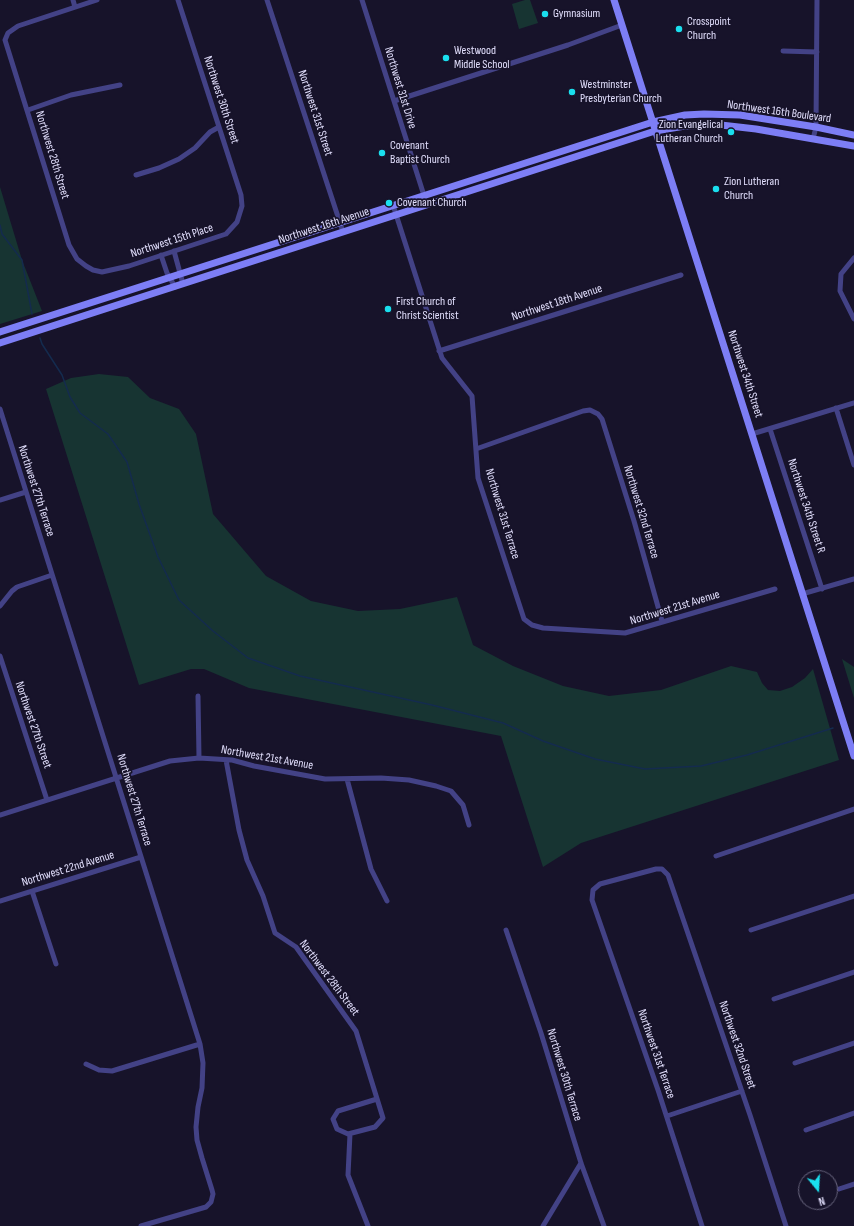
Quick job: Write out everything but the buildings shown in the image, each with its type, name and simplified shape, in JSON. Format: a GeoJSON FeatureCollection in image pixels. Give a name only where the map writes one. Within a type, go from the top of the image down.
{"type":"FeatureCollection","features":[{"type":"Feature","properties":{"kind":"main road","name":"Northwest 34th Street"},"geometry":{"type":"LineString","coordinates":[[614,0],[854,756]]}},
{"type":"Feature","properties":{"kind":"main road","name":"Northwest 16th Boulevard"},"geometry":{"type":"LineString","coordinates":[[652,122],[685,116],[724,114],[758,117],[854,135]]}},
{"type":"Feature","properties":{"kind":"main road","name":"Northwest 16th Avenue"},"geometry":{"type":"LineString","coordinates":[[0,332],[652,122]]}},
{"type":"Feature","properties":{"kind":"main road","name":"Northwest 16th Boulevard"},"geometry":{"type":"LineString","coordinates":[[656,131],[685,126],[721,125],[756,129],[854,146]]}},
{"type":"Feature","properties":{"kind":"main road","name":"Northwest 16th Avenue"},"geometry":{"type":"LineString","coordinates":[[0,343],[656,131]]}},
{"type":"Feature","properties":{"kind":"main road"},"geometry":{"type":"LineString","coordinates":[[531,160],[535,170]]}},
{"type":"Feature","properties":{"kind":"main road"},"geometry":{"type":"LineString","coordinates":[[76,308],[79,317]]}},
{"type":"Feature","properties":{"kind":"street"},"geometry":{"type":"LineString","coordinates":[[73,0],[75,7],[97,0]]}},
{"type":"Feature","properties":{"kind":"street","name":"Northwest 30th Street"},"geometry":{"type":"LineString","coordinates":[[178,0],[241,195],[242,206]]}},
{"type":"Feature","properties":{"kind":"street","name":"Northwest 31st Street"},"geometry":{"type":"LineString","coordinates":[[267,0],[343,232]]}},
{"type":"Feature","properties":{"kind":"street","name":"Northwest 31st Drive"},"geometry":{"type":"LineString","coordinates":[[362,0],[427,205]]}},
{"type":"Feature","properties":{"kind":"street"},"geometry":{"type":"LineString","coordinates":[[813,139],[816,127],[817,0]]}},
{"type":"Feature","properties":{"kind":"street","name":"Northwest 28th Street"},"geometry":{"type":"LineString","coordinates":[[75,7],[18,26],[8,33],[6,38],[7,46],[69,245],[77,259],[93,270]]}},
{"type":"Feature","properties":{"kind":"street"},"geometry":{"type":"LineString","coordinates":[[394,101],[568,45],[622,24]]}},
{"type":"Feature","properties":{"kind":"street"},"geometry":{"type":"LineString","coordinates":[[782,51],[817,52]]}},
{"type":"Feature","properties":{"kind":"street"},"geometry":{"type":"LineString","coordinates":[[28,110],[71,95],[120,85]]}},
{"type":"Feature","properties":{"kind":"street"},"geometry":{"type":"LineString","coordinates":[[136,175],[159,168],[179,159],[195,148],[210,132],[219,127]]}},
{"type":"Feature","properties":{"kind":"street","name":"Northwest 31st Terrace"},"geometry":{"type":"LineString","coordinates":[[393,205],[442,358],[472,396],[478,478],[524,619],[532,625]]}},
{"type":"Feature","properties":{"kind":"street","name":"Northwest 15th Place"},"geometry":{"type":"LineString","coordinates":[[93,270],[102,272],[111,270],[226,234],[237,222],[242,206]]}},
{"type":"Feature","properties":{"kind":"street"},"geometry":{"type":"LineString","coordinates":[[174,251],[183,284]]}},
{"type":"Feature","properties":{"kind":"street"},"geometry":{"type":"LineString","coordinates":[[161,255],[169,278],[175,287]]}},
{"type":"Feature","properties":{"kind":"street"},"geometry":{"type":"LineString","coordinates":[[854,258],[841,274],[840,291],[854,319]]}},
{"type":"Feature","properties":{"kind":"street","name":"Northwest 18th Avenue"},"geometry":{"type":"LineString","coordinates":[[440,351],[681,275]]}},
{"type":"Feature","properties":{"kind":"street"},"geometry":{"type":"LineString","coordinates":[[752,434],[854,403]]}},
{"type":"Feature","properties":{"kind":"street","name":"Northwest 27th Terrace"},"geometry":{"type":"LineString","coordinates":[[0,408],[200,1044],[203,1063],[202,1088],[196,1127],[202,1158],[213,1194],[211,1202],[206,1207],[141,1226]]}},
{"type":"Feature","properties":{"kind":"street"},"geometry":{"type":"LineString","coordinates":[[836,408],[854,465]]}},
{"type":"Feature","properties":{"kind":"street","name":"Northwest 32nd Terrace"},"geometry":{"type":"LineString","coordinates":[[476,449],[583,411],[594,411],[602,419],[634,521],[662,622]]}},
{"type":"Feature","properties":{"kind":"street","name":"Northwest 34th Street R"},"geometry":{"type":"LineString","coordinates":[[770,429],[822,589]]}},
{"type":"Feature","properties":{"kind":"street"},"geometry":{"type":"LineString","coordinates":[[0,500],[26,492]]}},
{"type":"Feature","properties":{"kind":"street"},"geometry":{"type":"LineString","coordinates":[[0,606],[17,587],[52,575]]}},
{"type":"Feature","properties":{"kind":"street"},"geometry":{"type":"LineString","coordinates":[[802,594],[854,579]]}},
{"type":"Feature","properties":{"kind":"street","name":"Northwest 21st Avenue"},"geometry":{"type":"LineString","coordinates":[[532,625],[543,628],[625,633],[775,589]]}},
{"type":"Feature","properties":{"kind":"street","name":"Northwest 27th Street"},"geometry":{"type":"LineString","coordinates":[[0,656],[47,800]]}},
{"type":"Feature","properties":{"kind":"street"},"geometry":{"type":"LineString","coordinates":[[198,696],[199,758]]}},
{"type":"Feature","properties":{"kind":"street","name":"Northwest 21st Avenue"},"geometry":{"type":"LineString","coordinates":[[0,815],[170,761],[199,758],[232,760],[254,766],[325,779],[381,778],[409,780],[436,786],[451,791],[463,805],[469,825]]}},
{"type":"Feature","properties":{"kind":"street","name":"Northwest 28th Street"},"geometry":{"type":"LineString","coordinates":[[226,760],[239,830],[247,860],[263,896],[275,933],[296,947],[356,1031],[383,1118],[375,1127],[350,1134]]}},
{"type":"Feature","properties":{"kind":"street"},"geometry":{"type":"LineString","coordinates":[[347,779],[371,869],[387,901]]}},
{"type":"Feature","properties":{"kind":"street"},"geometry":{"type":"LineString","coordinates":[[716,856],[854,809]]}},
{"type":"Feature","properties":{"kind":"street","name":"Northwest 22nd Avenue"},"geometry":{"type":"LineString","coordinates":[[0,901],[141,857]]}},
{"type":"Feature","properties":{"kind":"street","name":"Northwest 32nd Street"},"geometry":{"type":"LineString","coordinates":[[593,890],[600,884],[656,869],[665,871],[668,875],[742,1091],[786,1226]]}},
{"type":"Feature","properties":{"kind":"street","name":"Northwest 31st Terrace"},"geometry":{"type":"LineString","coordinates":[[593,890],[592,900],[667,1116],[702,1226]]}},
{"type":"Feature","properties":{"kind":"street"},"geometry":{"type":"LineString","coordinates":[[32,891],[56,964]]}},
{"type":"Feature","properties":{"kind":"street"},"geometry":{"type":"LineString","coordinates":[[751,930],[854,896]]}},
{"type":"Feature","properties":{"kind":"street","name":"Northwest 30th Terrace"},"geometry":{"type":"LineString","coordinates":[[506,930],[541,1034],[581,1163],[604,1226]]}},
{"type":"Feature","properties":{"kind":"street"},"geometry":{"type":"LineString","coordinates":[[774,999],[854,972]]}},
{"type":"Feature","properties":{"kind":"street"},"geometry":{"type":"LineString","coordinates":[[795,1063],[854,1043]]}},
{"type":"Feature","properties":{"kind":"street"},"geometry":{"type":"LineString","coordinates":[[86,1064],[99,1070],[112,1071],[200,1044]]}},
{"type":"Feature","properties":{"kind":"street"},"geometry":{"type":"LineString","coordinates":[[667,1116],[742,1091]]}},
{"type":"Feature","properties":{"kind":"street"},"geometry":{"type":"LineString","coordinates":[[368,1226],[348,1175],[350,1134],[337,1129],[333,1119],[338,1111],[377,1098]]}},
{"type":"Feature","properties":{"kind":"street"},"geometry":{"type":"LineString","coordinates":[[806,1130],[854,1113]]}},
{"type":"Feature","properties":{"kind":"street"},"geometry":{"type":"LineString","coordinates":[[543,1226],[581,1163]]}},
{"type":"Feature","properties":{"kind":"street"},"geometry":{"type":"LineString","coordinates":[[839,1189],[854,1184]]}},
{"type":"Feature","properties":{"kind":"green space"},"geometry":{"type":"Polygon","coordinates":[[[530,0],[538,23],[519,29],[512,4],[530,0]]]}},
{"type":"Feature","properties":{"kind":"green space"},"geometry":{"type":"Polygon","coordinates":[[[0,187],[22,260],[42,311],[0,324],[0,187]]]}},
{"type":"Feature","properties":{"kind":"green space"},"geometry":{"type":"Polygon","coordinates":[[[99,374],[128,377],[150,398],[179,409],[196,434],[213,514],[266,576],[311,601],[358,611],[400,609],[457,597],[473,645],[513,666],[563,686],[609,696],[661,690],[731,666],[757,672],[762,683],[768,690],[780,691],[792,687],[805,678],[813,669],[839,760],[581,843],[543,867],[501,736],[249,688],[204,669],[191,669],[139,685],[46,389],[71,378],[99,374]]]}},
{"type":"Feature","properties":{"kind":"green space"},"geometry":{"type":"Polygon","coordinates":[[[842,659],[854,667],[854,698],[842,659]]]}},
{"type":"Feature","properties":{"kind":"waterway"},"geometry":{"type":"LineString","coordinates":[[0,225],[2,234],[22,260],[32,314]]}},
{"type":"Feature","properties":{"kind":"waterway"},"geometry":{"type":"LineString","coordinates":[[40,338],[42,344],[62,375],[70,397],[80,413],[108,434],[127,462],[139,504],[158,557],[179,600],[213,631],[248,658],[300,676],[432,705],[503,723],[543,741],[595,759],[645,769],[701,766],[747,755],[833,728]]}},
{"type":"Feature","properties":{"kind":"place","name":"Gymnasium"},"geometry":{"type":"Point","coordinates":[545,14]}},
{"type":"Feature","properties":{"kind":"place","name":"Crosspoint Church"},"geometry":{"type":"Point","coordinates":[679,29]}},
{"type":"Feature","properties":{"kind":"place","name":"Westwood Middle School"},"geometry":{"type":"Point","coordinates":[446,58]}},
{"type":"Feature","properties":{"kind":"place","name":"Westminster Presbyterian Church"},"geometry":{"type":"Point","coordinates":[572,92]}},
{"type":"Feature","properties":{"kind":"place","name":"Zion Evangelical Lutheran Church"},"geometry":{"type":"Point","coordinates":[731,132]}},
{"type":"Feature","properties":{"kind":"place","name":"Covenant Baptist Church"},"geometry":{"type":"Point","coordinates":[382,153]}},
{"type":"Feature","properties":{"kind":"place","name":"Zion Lutheran Church"},"geometry":{"type":"Point","coordinates":[716,189]}},
{"type":"Feature","properties":{"kind":"place","name":"Covenant Church"},"geometry":{"type":"Point","coordinates":[389,203]}},
{"type":"Feature","properties":{"kind":"place","name":"First Church of Christ Scientist"},"geometry":{"type":"Point","coordinates":[388,309]}}]}
